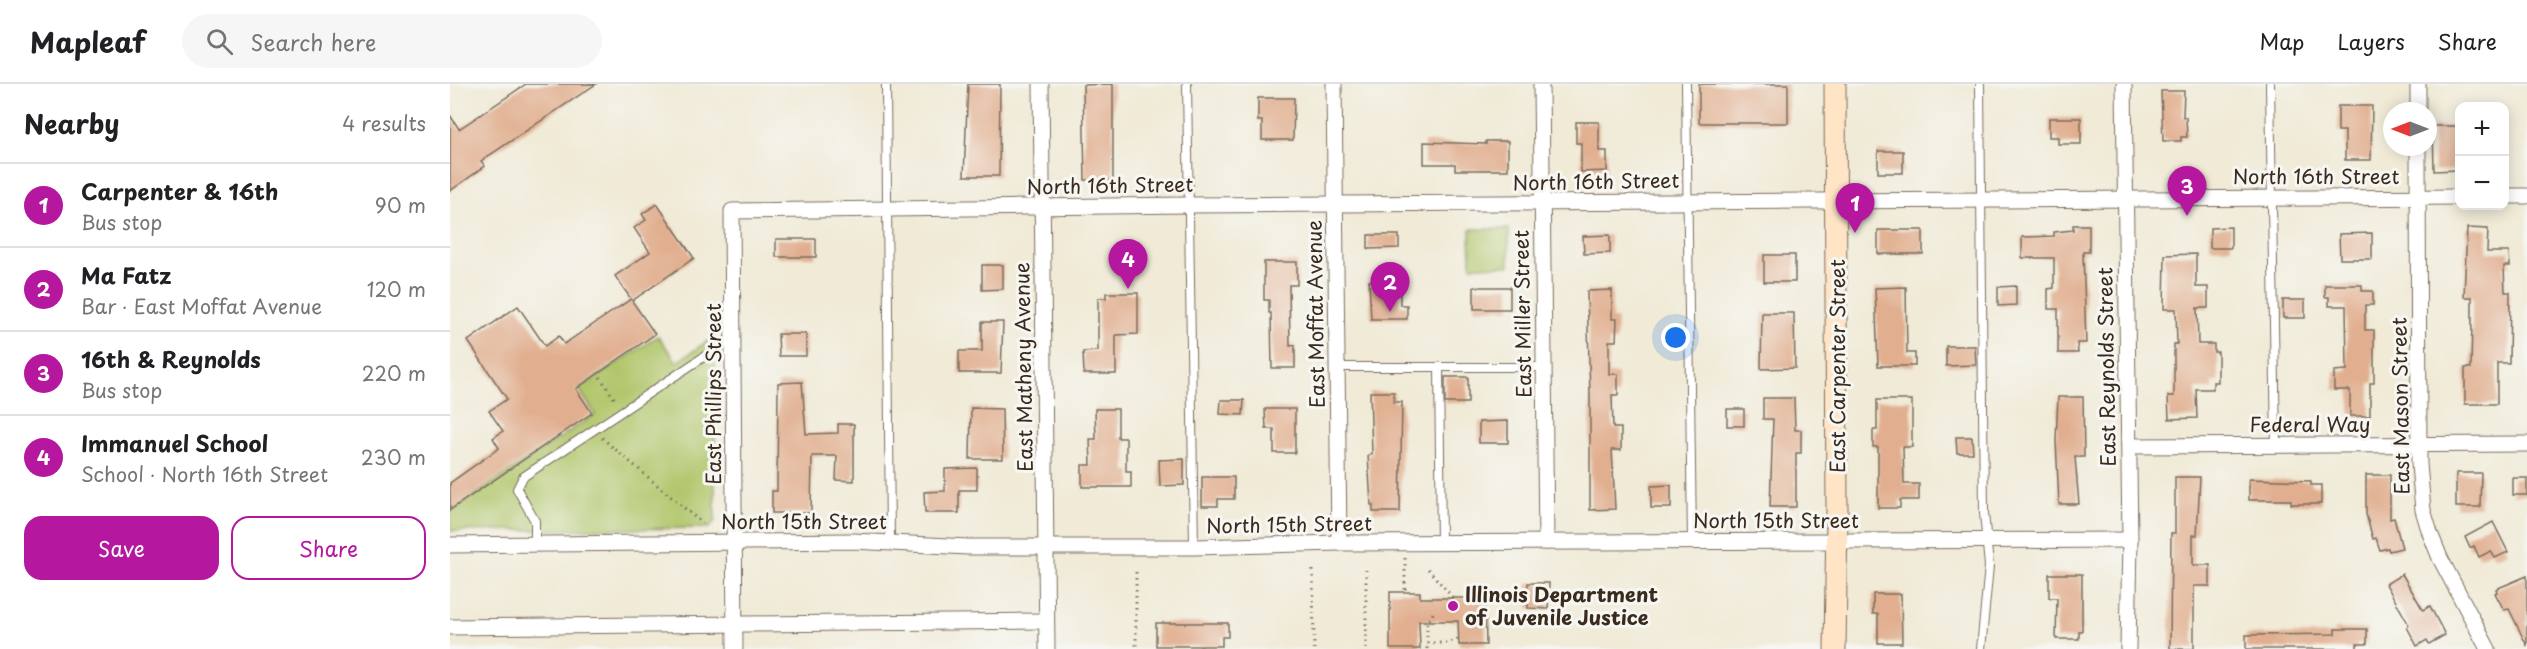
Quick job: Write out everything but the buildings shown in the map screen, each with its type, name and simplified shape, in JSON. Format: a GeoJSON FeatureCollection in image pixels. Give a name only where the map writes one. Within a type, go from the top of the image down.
{"type":"FeatureCollection","features":[{"type":"Feature","properties":{"kind":"street","name":"East Matheny Avenue"},"geometry":{"type":"LineString","coordinates":[[1041,84],[1047,649]]}},
{"type":"Feature","properties":{"kind":"street","name":"East Moffat Avenue"},"geometry":{"type":"LineString","coordinates":[[1334,84],[1339,543]]}},
{"type":"Feature","properties":{"kind":"street","name":"East Miller Street"},"geometry":{"type":"LineString","coordinates":[[1541,84],[1545,542]]}},
{"type":"Feature","properties":{"kind":"street","name":"East Carpenter Street"},"geometry":{"type":"LineString","coordinates":[[1834,84],[1838,541],[1835,649]]}},
{"type":"Feature","properties":{"kind":"street","name":"East Reynolds Street"},"geometry":{"type":"LineString","coordinates":[[2124,84],[2130,540],[2128,649]]}},
{"type":"Feature","properties":{"kind":"street"},"geometry":{"type":"LineString","coordinates":[[2418,84],[2418,102]]}},
{"type":"Feature","properties":{"kind":"street","name":"East Mason Street"},"geometry":{"type":"LineString","coordinates":[[2418,156],[2420,445],[2423,510],[2440,558],[2487,649]]}},
{"type":"Feature","properties":{"kind":"street","name":"North 16th Street"},"geometry":{"type":"LineString","coordinates":[[732,211],[1042,206],[2455,196]]}},
{"type":"Feature","properties":{"kind":"street"},"geometry":{"type":"LineString","coordinates":[[2509,196],[2527,196]]}},
{"type":"Feature","properties":{"kind":"street","name":"East Phillips Street"},"geometry":{"type":"LineString","coordinates":[[732,211],[735,649]]}},
{"type":"Feature","properties":{"kind":"street","name":"Federal Way"},"geometry":{"type":"LineString","coordinates":[[2129,446],[2527,444]]}},
{"type":"Feature","properties":{"kind":"street","name":"North 15th Street"},"geometry":{"type":"LineString","coordinates":[[450,545],[890,542],[968,547],[1194,547],[1339,543],[2130,540]]}},
{"type":"Feature","properties":{"kind":"street"},"geometry":{"type":"LineString","coordinates":[[450,627],[1046,621]]}},
{"type":"Feature","properties":{"kind":"lane"},"geometry":{"type":"LineString","coordinates":[[886,84],[890,542]]}},
{"type":"Feature","properties":{"kind":"lane"},"geometry":{"type":"LineString","coordinates":[[1187,84],[1194,547]]}},
{"type":"Feature","properties":{"kind":"lane"},"geometry":{"type":"LineString","coordinates":[[1686,84],[1692,541]]}},
{"type":"Feature","properties":{"kind":"lane"},"geometry":{"type":"LineString","coordinates":[[1980,84],[1984,513],[1989,566],[1981,649]]}},
{"type":"Feature","properties":{"kind":"lane"},"geometry":{"type":"LineString","coordinates":[[2270,84],[2276,446]]}},
{"type":"Feature","properties":{"kind":"lane"},"geometry":{"type":"LineString","coordinates":[[535,545],[535,520],[517,489],[523,477],[734,337]]}},
{"type":"Feature","properties":{"kind":"lane"},"geometry":{"type":"LineString","coordinates":[[1337,367],[1545,367]]}},
{"type":"Feature","properties":{"kind":"lane"},"geometry":{"type":"LineString","coordinates":[[1439,368],[1441,543]]}},
{"type":"Feature","properties":{"kind":"path"},"geometry":{"type":"LineString","coordinates":[[600,377],[622,410]]}},
{"type":"Feature","properties":{"kind":"path"},"geometry":{"type":"LineString","coordinates":[[593,430],[703,524]]}},
{"type":"Feature","properties":{"kind":"path"},"geometry":{"type":"LineString","coordinates":[[1405,558],[1405,592]]}},
{"type":"Feature","properties":{"kind":"path"},"geometry":{"type":"LineString","coordinates":[[1312,570],[1314,649]]}},
{"type":"Feature","properties":{"kind":"path"},"geometry":{"type":"LineString","coordinates":[[1366,570],[1366,649]]}},
{"type":"Feature","properties":{"kind":"path"},"geometry":{"type":"LineString","coordinates":[[1428,570],[1454,598]]}},
{"type":"Feature","properties":{"kind":"path"},"geometry":{"type":"LineString","coordinates":[[1136,572],[1136,649]]}},
{"type":"Feature","properties":{"kind":"path"},"geometry":{"type":"LineString","coordinates":[[1427,649],[1427,623],[1434,612]]}},
{"type":"Feature","properties":{"kind":"path"},"geometry":{"type":"LineString","coordinates":[[1427,644],[1451,642],[1458,639]]}},
{"type":"Feature","properties":{"kind":"green space"},"geometry":{"type":"Polygon","coordinates":[[[1470,229],[1509,229],[1509,266],[1471,266],[1470,229]]]}},
{"type":"Feature","properties":{"kind":"green space"},"geometry":{"type":"Polygon","coordinates":[[[658,336],[677,362],[715,336],[715,521],[709,528],[450,531],[450,512],[595,414],[579,389],[658,336]]]}},
{"type":"Feature","properties":{"kind":"place","name":"16th & Reynolds"},"geometry":{"type":"Point","coordinates":[2187,216]}},
{"type":"Feature","properties":{"kind":"place","name":"Carpenter & 16th"},"geometry":{"type":"Point","coordinates":[1855,233]}},
{"type":"Feature","properties":{"kind":"place","name":"Immanuel School"},"geometry":{"type":"Point","coordinates":[1128,289]}},
{"type":"Feature","properties":{"kind":"place","name":"Ma Fatz"},"geometry":{"type":"Point","coordinates":[1390,312]}},
{"type":"Feature","properties":{"kind":"place","name":"Illinois Department of Juvenile Justice"},"geometry":{"type":"Point","coordinates":[1453,606]}}]}
